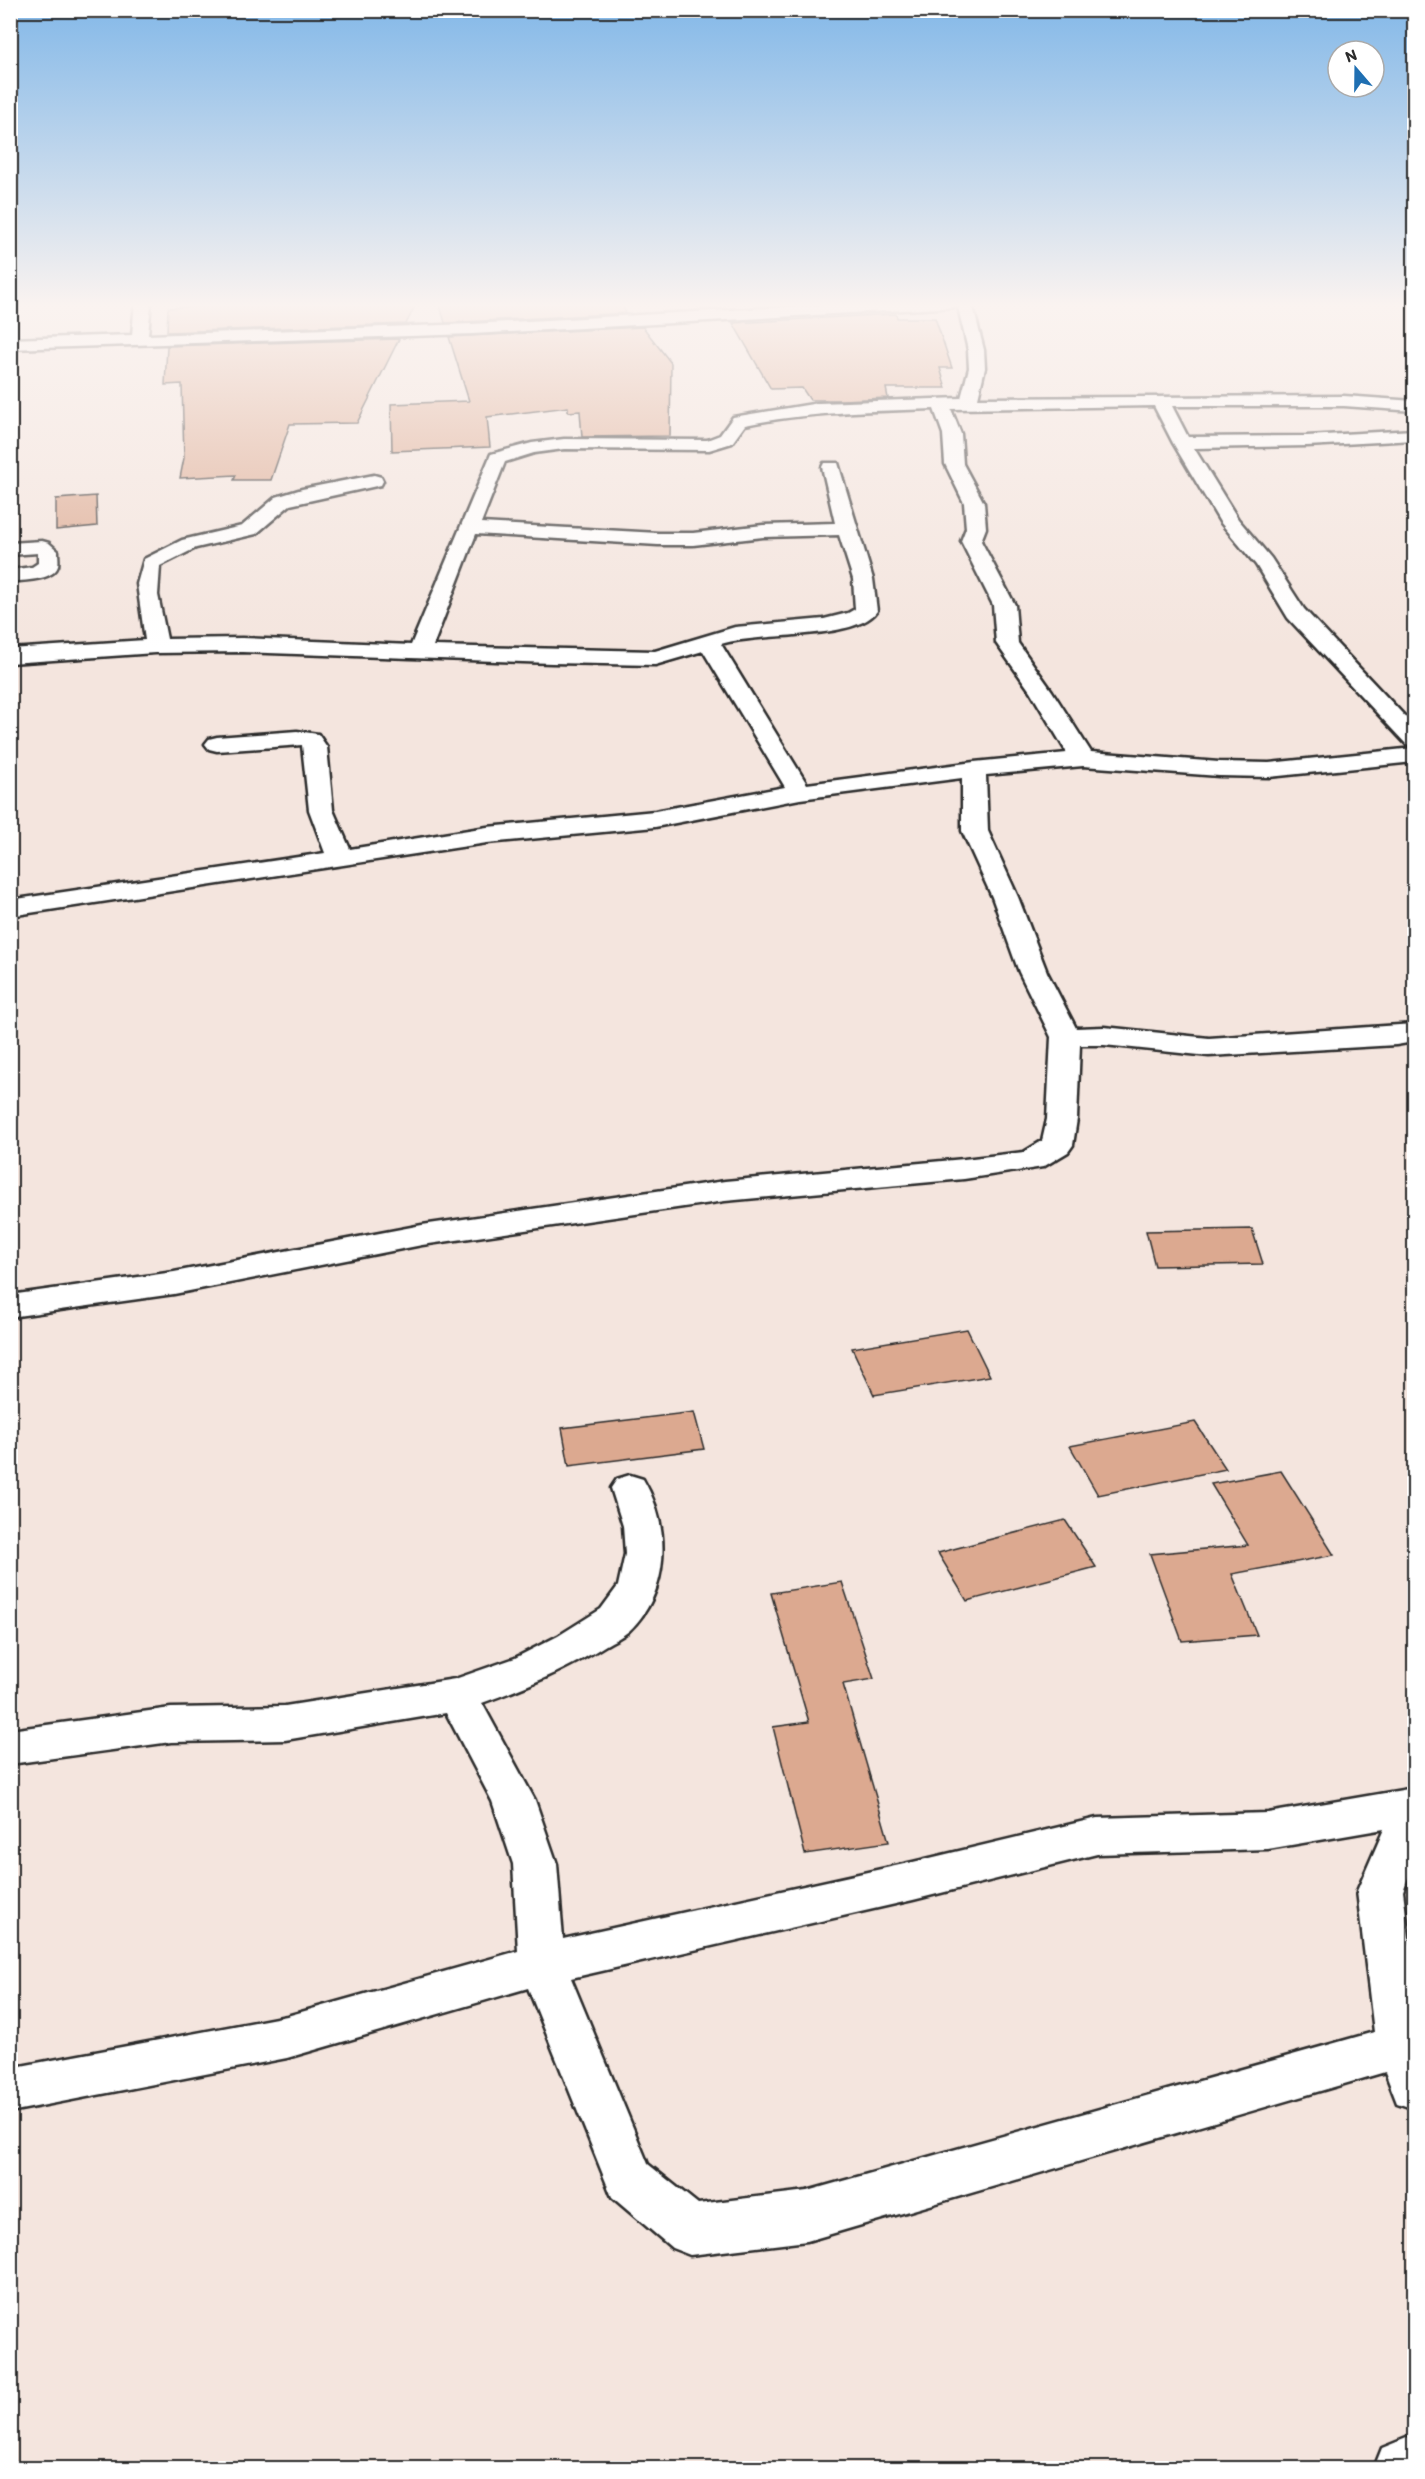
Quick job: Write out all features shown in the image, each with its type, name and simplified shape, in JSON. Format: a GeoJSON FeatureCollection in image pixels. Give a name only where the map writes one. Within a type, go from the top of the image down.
{"type":"FeatureCollection","features":[{"type":"Feature","properties":{"kind":"street"},"geometry":{"type":"LineString","coordinates":[[420,650],[497,458],[532,448],[564,444],[709,446],[726,440],[739,421],[756,418]]}},
{"type":"Feature","properties":{"kind":"street"},"geometry":{"type":"LineString","coordinates":[[946,418],[952,434],[954,464],[974,503],[976,528],[971,541],[1004,604],[1007,643],[1041,691],[1083,759]]}},
{"type":"Feature","properties":{"kind":"street"},"geometry":{"type":"LineString","coordinates":[[1169,418],[1230,522],[1264,562],[1296,613],[1414,739]]}},
{"type":"Feature","properties":{"kind":"street"},"geometry":{"type":"LineString","coordinates":[[1182,443],[1307,441],[1414,435]]}},
{"type":"Feature","properties":{"kind":"street"},"geometry":{"type":"LineString","coordinates":[[10,656],[158,647],[239,645],[420,650],[551,657],[655,658],[671,656],[708,641],[742,632],[812,626],[860,617],[866,611],[867,601],[858,557],[847,529],[841,494],[831,466]]}},
{"type":"Feature","properties":{"kind":"street"},"geometry":{"type":"LineString","coordinates":[[158,647],[155,624],[149,613],[146,575],[151,563],[189,544],[249,530],[283,501],[374,481]]}},
{"type":"Feature","properties":{"kind":"street"},"geometry":{"type":"LineString","coordinates":[[470,528],[658,539],[693,539],[763,531],[847,529]]}},
{"type":"Feature","properties":{"kind":"street"},"geometry":{"type":"LineString","coordinates":[[10,549],[42,547],[48,551],[48,566],[38,572],[10,576]]}},
{"type":"Feature","properties":{"kind":"street"},"geometry":{"type":"LineString","coordinates":[[708,641],[800,792]]}},
{"type":"Feature","properties":{"kind":"street"},"geometry":{"type":"LineString","coordinates":[[217,744],[310,739],[315,747],[321,810],[340,857]]}},
{"type":"Feature","properties":{"kind":"street"},"geometry":{"type":"LineString","coordinates":[[10,908],[487,835],[654,819],[800,792],[974,769],[1083,759],[1219,769],[1269,770],[1414,755]]}},
{"type":"Feature","properties":{"kind":"street"},"geometry":{"type":"LineString","coordinates":[[10,1306],[174,1282],[422,1235],[690,1196],[964,1169],[1032,1160],[1057,1145],[1062,1119],[1066,1037],[1033,972],[1005,897],[975,831],[974,769]]}},
{"type":"Feature","properties":{"kind":"street"},"geometry":{"type":"LineString","coordinates":[[1066,1037],[1104,1036],[1209,1047],[1414,1033]]}},
{"type":"Feature","properties":{"kind":"street"},"geometry":{"type":"LineString","coordinates":[[10,1747],[171,1725],[285,1723],[457,1695],[530,1669],[572,1647],[615,1620],[637,1590],[644,1554],[642,1526],[630,1488]]}},
{"type":"Feature","properties":{"kind":"street"},"geometry":{"type":"LineString","coordinates":[[457,1695],[513,1800],[535,1864],[542,1964],[630,2180],[690,2230],[807,2216],[1407,2067],[1380,1891],[1414,1811]]}},
{"type":"Feature","properties":{"kind":"street"},"geometry":{"type":"LineString","coordinates":[[10,2090],[287,2037],[542,1964],[1097,1836],[1268,1831],[1414,1806]]}},
{"type":"Feature","properties":{"kind":"street"},"geometry":{"type":"LineString","coordinates":[[1402,2469],[1414,2463]]}},
{"type":"Feature","properties":{"kind":"building"},"geometry":{"type":"Polygon","coordinates":[[[183,418],[360,418],[357,423],[290,424],[271,480],[234,480],[236,475],[180,478],[184,458],[183,418]]]}},
{"type":"Feature","properties":{"kind":"building"},"geometry":{"type":"Polygon","coordinates":[[[391,418],[487,418],[490,447],[392,451],[391,418]]]}},
{"type":"Feature","properties":{"kind":"building"},"geometry":{"type":"Polygon","coordinates":[[[581,418],[670,418],[670,436],[582,437],[581,418]]]}},
{"type":"Feature","properties":{"kind":"building"},"geometry":{"type":"Polygon","coordinates":[[[96,496],[97,526],[56,530],[56,499],[96,496]]]}},
{"type":"Feature","properties":{"kind":"building"},"geometry":{"type":"Polygon","coordinates":[[[1252,1229],[1263,1264],[1155,1266],[1146,1231],[1252,1229]]]}},
{"type":"Feature","properties":{"kind":"building"},"geometry":{"type":"Polygon","coordinates":[[[967,1329],[990,1376],[874,1395],[852,1348],[967,1329]]]}},
{"type":"Feature","properties":{"kind":"building"},"geometry":{"type":"Polygon","coordinates":[[[694,1412],[704,1449],[569,1466],[562,1428],[694,1412]]]}},
{"type":"Feature","properties":{"kind":"building"},"geometry":{"type":"Polygon","coordinates":[[[1195,1422],[1226,1469],[1098,1495],[1070,1446],[1195,1422]]]}},
{"type":"Feature","properties":{"kind":"building"},"geometry":{"type":"Polygon","coordinates":[[[1281,1471],[1334,1555],[1232,1574],[1257,1635],[1182,1641],[1150,1554],[1248,1545],[1211,1484],[1281,1471]]]}},
{"type":"Feature","properties":{"kind":"building"},"geometry":{"type":"Polygon","coordinates":[[[1065,1520],[1096,1567],[967,1601],[938,1553],[1065,1520]]]}},
{"type":"Feature","properties":{"kind":"building"},"geometry":{"type":"Polygon","coordinates":[[[842,1582],[874,1679],[843,1684],[889,1842],[805,1854],[773,1727],[809,1722],[771,1593],[842,1582]]]}}]}
